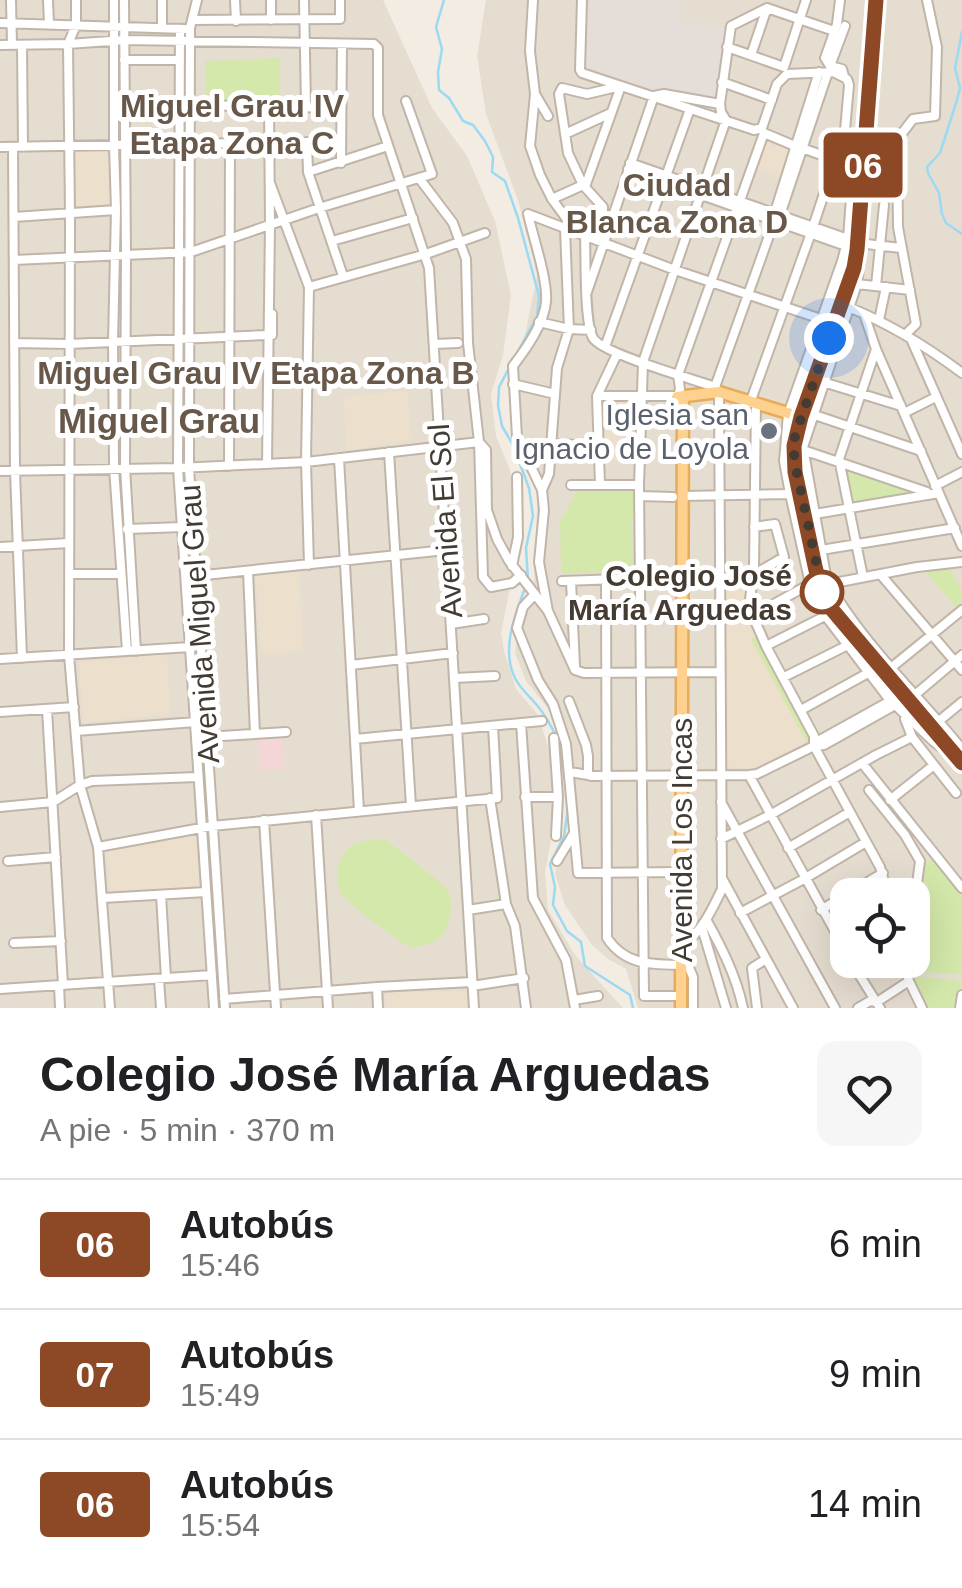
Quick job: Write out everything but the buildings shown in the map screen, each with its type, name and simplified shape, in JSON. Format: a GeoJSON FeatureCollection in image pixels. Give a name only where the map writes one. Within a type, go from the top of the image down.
{"type":"FeatureCollection","features":[{"type":"Feature","properties":{"kind":"main road"},"geometry":{"type":"LineString","coordinates":[[876,0],[852,245],[854,268],[845,306],[794,447],[795,496],[809,514],[819,583],[829,606],[960,756]]}},
{"type":"Feature","properties":{"kind":"main road"},"geometry":{"type":"LineString","coordinates":[[680,394],[717,389],[788,414],[806,414]]}},
{"type":"Feature","properties":{"kind":"main road","name":"Avenida Los Incas"},"geometry":{"type":"LineString","coordinates":[[680,394],[678,496],[684,669],[681,1002]]}},
{"type":"Feature","properties":{"kind":"main road","name":"Avenida Los Incas"},"geometry":{"type":"LineString","coordinates":[[680,394],[681,577]]}},
{"type":"Feature","properties":{"kind":"street"},"geometry":{"type":"LineString","coordinates":[[11,0],[17,45],[15,471],[22,658]]}},
{"type":"Feature","properties":{"kind":"street"},"geometry":{"type":"LineString","coordinates":[[48,0],[49,24]]}},
{"type":"Feature","properties":{"kind":"street"},"geometry":{"type":"LineString","coordinates":[[76,0],[76,25],[68,44],[69,655],[80,785],[98,847],[110,1008]]}},
{"type":"Feature","properties":{"kind":"street"},"geometry":{"type":"LineString","coordinates":[[114,0],[124,40],[124,342],[118,530],[132,651]]}},
{"type":"Feature","properties":{"kind":"street"},"geometry":{"type":"LineString","coordinates":[[124,0],[114,42],[116,210],[121,254],[113,342],[120,468],[128,529],[132,651]]}},
{"type":"Feature","properties":{"kind":"street"},"geometry":{"type":"LineString","coordinates":[[162,0],[162,28]]}},
{"type":"Feature","properties":{"kind":"street","name":"Avenida Miguel Grau"},"geometry":{"type":"LineString","coordinates":[[197,0],[190,41],[190,648],[217,975],[214,1008]]}},
{"type":"Feature","properties":{"kind":"street"},"geometry":{"type":"LineString","coordinates":[[235,0],[236,20]]}},
{"type":"Feature","properties":{"kind":"street"},"geometry":{"type":"LineString","coordinates":[[271,0],[271,20]]}},
{"type":"Feature","properties":{"kind":"street"},"geometry":{"type":"LineString","coordinates":[[304,0],[306,106]]}},
{"type":"Feature","properties":{"kind":"street"},"geometry":{"type":"LineString","coordinates":[[0,24],[162,28],[236,20],[340,19],[340,0]]}},
{"type":"Feature","properties":{"kind":"street"},"geometry":{"type":"LineString","coordinates":[[533,0],[530,51],[535,94],[530,146],[552,198],[569,220],[590,227],[601,240]]}},
{"type":"Feature","properties":{"kind":"street"},"geometry":{"type":"LineString","coordinates":[[582,0],[582,73],[763,131],[835,160]]}},
{"type":"Feature","properties":{"kind":"street"},"geometry":{"type":"LineString","coordinates":[[726,47],[784,67],[806,0]]}},
{"type":"Feature","properties":{"kind":"street"},"geometry":{"type":"LineString","coordinates":[[826,70],[825,58],[838,24],[840,0]]}},
{"type":"Feature","properties":{"kind":"street"},"geometry":{"type":"LineString","coordinates":[[908,337],[916,324],[897,217],[897,145],[913,119],[935,116],[937,47],[927,0]]}},
{"type":"Feature","properties":{"kind":"street"},"geometry":{"type":"LineString","coordinates":[[752,55],[767,8]]}},
{"type":"Feature","properties":{"kind":"street"},"geometry":{"type":"LineString","coordinates":[[726,120],[720,104],[731,26],[767,8],[834,31]]}},
{"type":"Feature","properties":{"kind":"street"},"geometry":{"type":"LineString","coordinates":[[190,41],[191,24]]}},
{"type":"Feature","properties":{"kind":"street"},"geometry":{"type":"LineString","coordinates":[[793,1008],[720,872],[717,389],[844,26]]}},
{"type":"Feature","properties":{"kind":"street"},"geometry":{"type":"LineString","coordinates":[[0,45],[124,40],[342,44],[341,163]]}},
{"type":"Feature","properties":{"kind":"street","name":"Avenida Miguel Grau"},"geometry":{"type":"LineString","coordinates":[[190,41],[180,60],[178,468],[205,722],[206,892],[224,1003]]}},
{"type":"Feature","properties":{"kind":"street","name":"Avenida El Sol"},"geometry":{"type":"LineString","coordinates":[[342,44],[374,44],[378,48],[378,116],[384,148],[401,183],[429,268],[474,1008]]}},
{"type":"Feature","properties":{"kind":"street"},"geometry":{"type":"LineString","coordinates":[[124,60],[180,60]]}},
{"type":"Feature","properties":{"kind":"street"},"geometry":{"type":"LineString","coordinates":[[597,396],[680,394],[678,374],[777,84],[790,72],[826,70],[844,76],[849,85],[845,130],[753,403],[754,570],[749,601],[766,646],[814,736],[814,746],[884,878]]}},
{"type":"Feature","properties":{"kind":"street"},"geometry":{"type":"LineString","coordinates":[[722,82],[772,100]]}},
{"type":"Feature","properties":{"kind":"street"},"geometry":{"type":"LineString","coordinates":[[552,198],[584,186],[621,86]]}},
{"type":"Feature","properties":{"kind":"street"},"geometry":{"type":"LineString","coordinates":[[601,240],[603,207],[584,186],[568,153],[560,90],[586,94],[621,86]]}},
{"type":"Feature","properties":{"kind":"street"},"geometry":{"type":"LineString","coordinates":[[535,94],[548,116]]}},
{"type":"Feature","properties":{"kind":"street"},"geometry":{"type":"LineString","coordinates":[[654,96],[664,94],[720,104]]}},
{"type":"Feature","properties":{"kind":"street"},"geometry":{"type":"LineString","coordinates":[[587,292],[601,240],[654,96]]}},
{"type":"Feature","properties":{"kind":"street"},"geometry":{"type":"LineString","coordinates":[[0,265],[191,252],[432,174],[406,102]]}},
{"type":"Feature","properties":{"kind":"street"},"geometry":{"type":"LineString","coordinates":[[191,104],[342,108]]}},
{"type":"Feature","properties":{"kind":"street"},"geometry":{"type":"LineString","coordinates":[[267,464],[272,298],[268,285],[269,106]]}},
{"type":"Feature","properties":{"kind":"street"},"geometry":{"type":"LineString","coordinates":[[605,347],[690,110]]}},
{"type":"Feature","properties":{"kind":"street"},"geometry":{"type":"LineString","coordinates":[[565,134],[612,112]]}},
{"type":"Feature","properties":{"kind":"street"},"geometry":{"type":"LineString","coordinates":[[649,1008],[643,965],[639,485],[643,362],[726,120]]}},
{"type":"Feature","properties":{"kind":"street"},"geometry":{"type":"LineString","coordinates":[[845,130],[852,152],[852,245],[821,318],[788,414],[794,447],[829,584],[870,641],[939,721],[960,756]]}},
{"type":"Feature","properties":{"kind":"street"},"geometry":{"type":"LineString","coordinates":[[229,466],[230,142]]}},
{"type":"Feature","properties":{"kind":"street"},"geometry":{"type":"LineString","coordinates":[[307,142],[308,172],[342,276]]}},
{"type":"Feature","properties":{"kind":"street"},"geometry":{"type":"LineString","coordinates":[[0,147],[341,142]]}},
{"type":"Feature","properties":{"kind":"street"},"geometry":{"type":"LineString","coordinates":[[308,172],[384,148]]}},
{"type":"Feature","properties":{"kind":"street"},"geometry":{"type":"LineString","coordinates":[[629,166],[852,245],[901,248]]}},
{"type":"Feature","properties":{"kind":"street"},"geometry":{"type":"LineString","coordinates":[[419,178],[453,222],[466,259],[468,343],[479,442],[483,577],[491,587],[512,583],[522,576]]}},
{"type":"Feature","properties":{"kind":"street"},"geometry":{"type":"LineString","coordinates":[[270,183],[309,286],[309,564]]}},
{"type":"Feature","properties":{"kind":"street"},"geometry":{"type":"LineString","coordinates":[[880,320],[884,205]]}},
{"type":"Feature","properties":{"kind":"street"},"geometry":{"type":"LineString","coordinates":[[14,217],[116,210]]}},
{"type":"Feature","properties":{"kind":"street"},"geometry":{"type":"LineString","coordinates":[[548,611],[540,562],[542,490],[517,437],[513,384],[513,366],[528,349],[544,316],[547,296],[528,214],[675,270],[821,318]]}},
{"type":"Feature","properties":{"kind":"street"},"geometry":{"type":"LineString","coordinates":[[332,242],[413,218]]}},
{"type":"Feature","properties":{"kind":"street"},"geometry":{"type":"LineString","coordinates":[[542,490],[550,474],[559,359],[569,329],[565,229]]}},
{"type":"Feature","properties":{"kind":"street"},"geometry":{"type":"LineString","coordinates":[[309,286],[426,254],[485,233]]}},
{"type":"Feature","properties":{"kind":"street"},"geometry":{"type":"LineString","coordinates":[[585,236],[590,330],[594,339],[617,354],[717,389]]}},
{"type":"Feature","properties":{"kind":"street"},"geometry":{"type":"LineString","coordinates":[[845,306],[857,284],[860,260],[852,245]]}},
{"type":"Feature","properties":{"kind":"street"},"geometry":{"type":"LineString","coordinates":[[857,284],[910,290]]}},
{"type":"Feature","properties":{"kind":"street"},"geometry":{"type":"LineString","coordinates":[[827,303],[880,320],[960,370]]}},
{"type":"Feature","properties":{"kind":"street"},"geometry":{"type":"LineString","coordinates":[[864,314],[935,491],[962,546]]}},
{"type":"Feature","properties":{"kind":"street"},"geometry":{"type":"LineString","coordinates":[[539,322],[590,330]]}},
{"type":"Feature","properties":{"kind":"street"},"geometry":{"type":"LineString","coordinates":[[0,350],[14,346],[270,335]]}},
{"type":"Feature","properties":{"kind":"street"},"geometry":{"type":"LineString","coordinates":[[908,337],[961,451]]}},
{"type":"Feature","properties":{"kind":"street"},"geometry":{"type":"LineString","coordinates":[[434,344],[458,344]]}},
{"type":"Feature","properties":{"kind":"street"},"geometry":{"type":"LineString","coordinates":[[862,577],[839,459],[876,349]]}},
{"type":"Feature","properties":{"kind":"street"},"geometry":{"type":"LineString","coordinates":[[600,484],[597,396],[617,354]]}},
{"type":"Feature","properties":{"kind":"street"},"geometry":{"type":"LineString","coordinates":[[819,380],[903,410],[936,397]]}},
{"type":"Feature","properties":{"kind":"street"},"geometry":{"type":"LineString","coordinates":[[513,384],[555,394]]}},
{"type":"Feature","properties":{"kind":"street"},"geometry":{"type":"LineString","coordinates":[[806,414],[921,451]]}},
{"type":"Feature","properties":{"kind":"street"},"geometry":{"type":"LineString","coordinates":[[0,471],[306,462],[479,442]]}},
{"type":"Feature","properties":{"kind":"street"},"geometry":{"type":"LineString","coordinates":[[479,442],[486,450],[487,510],[497,539],[512,566],[548,611],[576,671]]}},
{"type":"Feature","properties":{"kind":"street"},"geometry":{"type":"LineString","coordinates":[[551,444],[598,447]]}},
{"type":"Feature","properties":{"kind":"street"},"geometry":{"type":"LineString","coordinates":[[794,447],[935,491]]}},
{"type":"Feature","properties":{"kind":"street"},"geometry":{"type":"LineString","coordinates":[[389,452],[411,806]]}},
{"type":"Feature","properties":{"kind":"street"},"geometry":{"type":"LineString","coordinates":[[339,458],[359,811]]}},
{"type":"Feature","properties":{"kind":"street"},"geometry":{"type":"LineString","coordinates":[[809,514],[935,491],[962,472]]}},
{"type":"Feature","properties":{"kind":"street"},"geometry":{"type":"LineString","coordinates":[[512,566],[518,537],[517,478]]}},
{"type":"Feature","properties":{"kind":"street"},"geometry":{"type":"LineString","coordinates":[[571,485],[639,485]]}},
{"type":"Feature","properties":{"kind":"street"},"geometry":{"type":"LineString","coordinates":[[640,496],[795,496],[810,584],[825,616],[892,703],[933,742],[949,754],[960,756]]}},
{"type":"Feature","properties":{"kind":"street"},"geometry":{"type":"LineString","coordinates":[[576,671],[567,581],[752,575],[784,558],[776,524],[754,526]]}},
{"type":"Feature","properties":{"kind":"street"},"geometry":{"type":"LineString","coordinates":[[118,530],[182,527]]}},
{"type":"Feature","properties":{"kind":"street"},"geometry":{"type":"LineString","coordinates":[[822,550],[954,528]]}},
{"type":"Feature","properties":{"kind":"street"},"geometry":{"type":"LineString","coordinates":[[0,547],[69,543]]}},
{"type":"Feature","properties":{"kind":"street"},"geometry":{"type":"LineString","coordinates":[[191,577],[446,550]]}},
{"type":"Feature","properties":{"kind":"street"},"geometry":{"type":"LineString","coordinates":[[829,584],[962,562]]}},
{"type":"Feature","properties":{"kind":"street"},"geometry":{"type":"LineString","coordinates":[[248,571],[255,734]]}},
{"type":"Feature","properties":{"kind":"street"},"geometry":{"type":"LineString","coordinates":[[69,574],[121,574]]}},
{"type":"Feature","properties":{"kind":"street"},"geometry":{"type":"LineString","coordinates":[[880,575],[931,634],[958,658],[962,670]]}},
{"type":"Feature","properties":{"kind":"street"},"geometry":{"type":"LineString","coordinates":[[606,580],[608,938],[624,956],[643,965],[688,965],[692,971],[694,1008]]}},
{"type":"Feature","properties":{"kind":"street"},"geometry":{"type":"LineString","coordinates":[[752,616],[810,584]]}},
{"type":"Feature","properties":{"kind":"street"},"geometry":{"type":"LineString","coordinates":[[534,592],[523,607],[517,628],[538,680],[553,704],[566,744],[578,873],[682,872]]}},
{"type":"Feature","properties":{"kind":"street"},"geometry":{"type":"LineString","coordinates":[[892,668],[962,610]]}},
{"type":"Feature","properties":{"kind":"street"},"geometry":{"type":"LineString","coordinates":[[766,646],[825,616]]}},
{"type":"Feature","properties":{"kind":"street"},"geometry":{"type":"LineString","coordinates":[[451,624],[484,619]]}},
{"type":"Feature","properties":{"kind":"street"},"geometry":{"type":"LineString","coordinates":[[844,626],[870,641]]}},
{"type":"Feature","properties":{"kind":"street"},"geometry":{"type":"LineString","coordinates":[[784,678],[848,645]]}},
{"type":"Feature","properties":{"kind":"street"},"geometry":{"type":"LineString","coordinates":[[0,659],[190,648]]}},
{"type":"Feature","properties":{"kind":"street"},"geometry":{"type":"LineString","coordinates":[[351,665],[453,653]]}},
{"type":"Feature","properties":{"kind":"street"},"geometry":{"type":"LineString","coordinates":[[916,694],[958,658]]}},
{"type":"Feature","properties":{"kind":"street"},"geometry":{"type":"LineString","coordinates":[[576,671],[720,672]]}},
{"type":"Feature","properties":{"kind":"street"},"geometry":{"type":"LineString","coordinates":[[801,710],[868,672],[898,689]]}},
{"type":"Feature","properties":{"kind":"street"},"geometry":{"type":"LineString","coordinates":[[454,678],[495,676]]}},
{"type":"Feature","properties":{"kind":"street"},"geometry":{"type":"LineString","coordinates":[[568,700],[588,756],[588,775],[570,772]]}},
{"type":"Feature","properties":{"kind":"street"},"geometry":{"type":"LineString","coordinates":[[939,721],[962,702]]}},
{"type":"Feature","properties":{"kind":"street"},"geometry":{"type":"LineString","coordinates":[[591,776],[757,774],[824,744],[892,703]]}},
{"type":"Feature","properties":{"kind":"street"},"geometry":{"type":"LineString","coordinates":[[0,712],[74,707]]}},
{"type":"Feature","properties":{"kind":"street"},"geometry":{"type":"LineString","coordinates":[[47,709],[61,941],[60,1008]]}},
{"type":"Feature","properties":{"kind":"street"},"geometry":{"type":"LineString","coordinates":[[906,716],[912,737],[943,778],[959,791]]}},
{"type":"Feature","properties":{"kind":"street"},"geometry":{"type":"LineString","coordinates":[[76,731],[205,722]]}},
{"type":"Feature","properties":{"kind":"street"},"geometry":{"type":"LineString","coordinates":[[355,739],[542,722]]}},
{"type":"Feature","properties":{"kind":"street"},"geometry":{"type":"LineString","coordinates":[[521,724],[533,898],[566,960],[575,1004],[598,996]]}},
{"type":"Feature","properties":{"kind":"street"},"geometry":{"type":"LineString","coordinates":[[493,726],[494,798],[506,904],[515,926],[526,1008]]}},
{"type":"Feature","properties":{"kind":"street"},"geometry":{"type":"LineString","coordinates":[[206,738],[286,732]]}},
{"type":"Feature","properties":{"kind":"street"},"geometry":{"type":"LineString","coordinates":[[721,839],[912,737]]}},
{"type":"Feature","properties":{"kind":"street"},"geometry":{"type":"LineString","coordinates":[[554,738],[556,836]]}},
{"type":"Feature","properties":{"kind":"street"},"geometry":{"type":"LineString","coordinates":[[566,744],[584,738]]}},
{"type":"Feature","properties":{"kind":"street"},"geometry":{"type":"LineString","coordinates":[[862,763],[962,888]]}},
{"type":"Feature","properties":{"kind":"street"},"geometry":{"type":"LineString","coordinates":[[890,800],[934,765]]}},
{"type":"Feature","properties":{"kind":"street"},"geometry":{"type":"LineString","coordinates":[[749,775],[830,926]]}},
{"type":"Feature","properties":{"kind":"street"},"geometry":{"type":"LineString","coordinates":[[0,807],[53,802],[92,781],[198,777]]}},
{"type":"Feature","properties":{"kind":"street"},"geometry":{"type":"LineString","coordinates":[[869,790],[920,861],[919,878]]}},
{"type":"Feature","properties":{"kind":"street"},"geometry":{"type":"LineString","coordinates":[[524,797],[558,797]]}},
{"type":"Feature","properties":{"kind":"street"},"geometry":{"type":"LineString","coordinates":[[98,847],[207,827],[494,798]]}},
{"type":"Feature","properties":{"kind":"street"},"geometry":{"type":"LineString","coordinates":[[720,800],[835,1008]]}},
{"type":"Feature","properties":{"kind":"street"},"geometry":{"type":"LineString","coordinates":[[788,848],[850,812]]}},
{"type":"Feature","properties":{"kind":"street"},"geometry":{"type":"LineString","coordinates":[[316,815],[328,1008]]}},
{"type":"Feature","properties":{"kind":"street"},"geometry":{"type":"LineString","coordinates":[[264,820],[276,1008]]}},
{"type":"Feature","properties":{"kind":"street"},"geometry":{"type":"LineString","coordinates":[[556,861],[574,833]]}},
{"type":"Feature","properties":{"kind":"street"},"geometry":{"type":"LineString","coordinates":[[740,913],[866,842]]}},
{"type":"Feature","properties":{"kind":"street"},"geometry":{"type":"LineString","coordinates":[[920,861],[933,850]]}},
{"type":"Feature","properties":{"kind":"street"},"geometry":{"type":"LineString","coordinates":[[8,861],[56,857]]}},
{"type":"Feature","properties":{"kind":"street"},"geometry":{"type":"LineString","coordinates":[[821,910],[883,874]]}},
{"type":"Feature","properties":{"kind":"street"},"geometry":{"type":"LineString","coordinates":[[681,947],[704,924],[722,889],[722,878]]}},
{"type":"Feature","properties":{"kind":"street"},"geometry":{"type":"LineString","coordinates":[[103,898],[206,892]]}},
{"type":"Feature","properties":{"kind":"street"},"geometry":{"type":"LineString","coordinates":[[161,895],[161,1008]]}},
{"type":"Feature","properties":{"kind":"street"},"geometry":{"type":"LineString","coordinates":[[468,910],[506,904]]}},
{"type":"Feature","properties":{"kind":"street"},"geometry":{"type":"LineString","coordinates":[[704,924],[726,1008]]}},
{"type":"Feature","properties":{"kind":"street"},"geometry":{"type":"LineString","coordinates":[[704,924],[728,959],[743,1008]]}},
{"type":"Feature","properties":{"kind":"street"},"geometry":{"type":"LineString","coordinates":[[14,943],[61,941]]}},
{"type":"Feature","properties":{"kind":"street"},"geometry":{"type":"LineString","coordinates":[[757,1008],[752,966],[766,958]]}},
{"type":"Feature","properties":{"kind":"street"},"geometry":{"type":"LineString","coordinates":[[0,989],[217,975]]}},
{"type":"Feature","properties":{"kind":"street"},"geometry":{"type":"LineString","coordinates":[[224,1003],[275,994],[524,978]]}},
{"type":"Feature","properties":{"kind":"street"},"geometry":{"type":"LineString","coordinates":[[861,978],[877,1006]]}},
{"type":"Feature","properties":{"kind":"street"},"geometry":{"type":"LineString","coordinates":[[877,1006],[908,978],[922,1008]]}},
{"type":"Feature","properties":{"kind":"street"},"geometry":{"type":"LineString","coordinates":[[377,987],[378,1008]]}},
{"type":"Feature","properties":{"kind":"street"},"geometry":{"type":"LineString","coordinates":[[960,1008],[962,995]]}},
{"type":"Feature","properties":{"kind":"street"},"geometry":{"type":"LineString","coordinates":[[646,996],[681,1002]]}},
{"type":"Feature","properties":{"kind":"street"},"geometry":{"type":"LineString","coordinates":[[858,1008],[870,1001],[877,1006]]}},
{"type":"Feature","properties":{"kind":"shaded area"},"geometry":{"type":"Polygon","coordinates":[[[0,0],[383,0],[432,108],[467,156],[495,221],[511,295],[503,355],[491,394],[496,436],[510,470],[516,509],[516,558],[501,633],[516,689],[538,715],[552,758],[553,830],[545,872],[548,910],[575,955],[623,1008],[0,1008],[0,0]]]}},
{"type":"Feature","properties":{"kind":"shaded area"},"geometry":{"type":"Polygon","coordinates":[[[486,0],[962,0],[962,1008],[638,1008],[626,969],[592,945],[565,905],[555,874],[570,835],[569,783],[560,736],[550,711],[526,681],[515,653],[520,613],[534,580],[538,489],[512,433],[509,389],[522,351],[537,275],[518,200],[486,114],[477,56],[486,0]]]}},
{"type":"Feature","properties":{"kind":"shaded area"},"geometry":{"type":"Polygon","coordinates":[[[586,0],[681,0],[679,21],[726,27],[719,100],[649,90],[583,69],[586,0]]]}},
{"type":"Feature","properties":{"kind":"shaded area"},"geometry":{"type":"Polygon","coordinates":[[[765,141],[792,151],[783,179],[755,168],[765,141]]]}},
{"type":"Feature","properties":{"kind":"shaded area"},"geometry":{"type":"Polygon","coordinates":[[[110,151],[110,208],[73,210],[72,153],[110,151]]]}},
{"type":"Feature","properties":{"kind":"shaded area"},"geometry":{"type":"Polygon","coordinates":[[[407,390],[412,440],[346,451],[344,397],[407,390]]]}},
{"type":"Feature","properties":{"kind":"shaded area"},"geometry":{"type":"Polygon","coordinates":[[[600,400],[638,400],[637,460],[602,460],[600,400]]]}},
{"type":"Feature","properties":{"kind":"shaded area"},"geometry":{"type":"Polygon","coordinates":[[[299,571],[303,650],[268,656],[260,648],[256,575],[299,571]]]}},
{"type":"Feature","properties":{"kind":"shaded area"},"geometry":{"type":"Polygon","coordinates":[[[749,582],[745,614],[811,740],[757,768],[725,767],[723,583],[749,582]]]}},
{"type":"Feature","properties":{"kind":"shaded area"},"geometry":{"type":"Polygon","coordinates":[[[167,654],[170,714],[83,723],[79,662],[167,654]]]}},
{"type":"Feature","properties":{"kind":"shaded area"},"geometry":{"type":"Polygon","coordinates":[[[282,734],[284,769],[260,771],[258,738],[282,734]]]}},
{"type":"Feature","properties":{"kind":"shaded area"},"geometry":{"type":"Polygon","coordinates":[[[196,834],[199,887],[111,891],[103,849],[196,834]]]}},
{"type":"Feature","properties":{"kind":"shaded area"},"geometry":{"type":"Polygon","coordinates":[[[469,991],[470,1008],[386,1008],[385,992],[469,991]]]}},
{"type":"Feature","properties":{"kind":"green space"},"geometry":{"type":"Polygon","coordinates":[[[280,58],[280,105],[206,105],[205,61],[280,58]]]}},
{"type":"Feature","properties":{"kind":"green space"},"geometry":{"type":"Polygon","coordinates":[[[844,468],[920,493],[852,503],[844,468]]]}},
{"type":"Feature","properties":{"kind":"green space"},"geometry":{"type":"Polygon","coordinates":[[[637,487],[637,519],[632,520],[633,572],[561,573],[560,521],[579,489],[637,487]]]}},
{"type":"Feature","properties":{"kind":"green space"},"geometry":{"type":"Polygon","coordinates":[[[949,567],[962,592],[962,607],[958,610],[924,570],[949,567]]]}},
{"type":"Feature","properties":{"kind":"green space"},"geometry":{"type":"Polygon","coordinates":[[[755,637],[811,736],[807,743],[751,639],[755,637]]]}},
{"type":"Feature","properties":{"kind":"green space"},"geometry":{"type":"Polygon","coordinates":[[[386,840],[448,891],[449,921],[434,942],[411,948],[353,906],[338,888],[337,873],[349,848],[358,842],[386,840]]]}},
{"type":"Feature","properties":{"kind":"green space"},"geometry":{"type":"Polygon","coordinates":[[[936,859],[962,895],[962,974],[930,973],[930,878],[924,878],[923,865],[936,859]]]}},
{"type":"Feature","properties":{"kind":"green space"},"geometry":{"type":"Polygon","coordinates":[[[913,978],[962,981],[957,1008],[925,1008],[913,978]]]}},
{"type":"Feature","properties":{"kind":"waterway"},"geometry":{"type":"LineString","coordinates":[[444,0],[436,27],[442,49],[439,90],[485,141],[493,157],[492,172],[505,181],[539,296],[537,316],[499,387],[498,405],[502,426],[529,488],[533,516],[526,548],[528,580]]}},
{"type":"Feature","properties":{"kind":"waterway"},"geometry":{"type":"LineString","coordinates":[[962,32],[955,68],[960,88],[957,100],[940,153],[927,167],[939,193],[946,223],[962,234]]}},
{"type":"Feature","properties":{"kind":"waterway"},"geometry":{"type":"LineString","coordinates":[[525,588],[511,634],[511,669],[553,730],[565,776]]}},
{"type":"Feature","properties":{"kind":"waterway"},"geometry":{"type":"LineString","coordinates":[[568,809],[564,836],[550,864],[555,887],[553,905],[567,931],[581,942],[585,966],[630,995],[633,1008]]}},
{"type":"Feature","properties":{"kind":"bus line","name":"06"},"geometry":{"type":"LineString","coordinates":[[876,0],[854,268],[795,436],[794,466],[819,583],[829,606],[962,763]]}},
{"type":"Feature","properties":{"kind":"place","name":"Iglesia san Ignacio de Loyola"},"geometry":{"type":"Point","coordinates":[769,431]}},
{"type":"Feature","properties":{"kind":"place","name":"Colegio José María Arguedas"},"geometry":{"type":"Point","coordinates":[822,592]}},
{"type":"Feature","properties":{"kind":"district","name":"Miguel Grau IV Etapa Zona C"},"geometry":{"type":"Point","coordinates":[232,124]}},
{"type":"Feature","properties":{"kind":"district","name":"Ciudad Blanca Zona D"},"geometry":{"type":"Point","coordinates":[677,204]}},
{"type":"Feature","properties":{"kind":"district","name":"Miguel Grau IV Etapa Zona B"},"geometry":{"type":"Point","coordinates":[256,373]}},
{"type":"Feature","properties":{"kind":"district","name":"Miguel Grau"},"geometry":{"type":"Point","coordinates":[159,420]}},
{"type":"Feature","properties":{"kind":"route"},"geometry":{"type":"LineString","coordinates":[[822,592],[794,459],[795,436],[829,338]]}}]}
